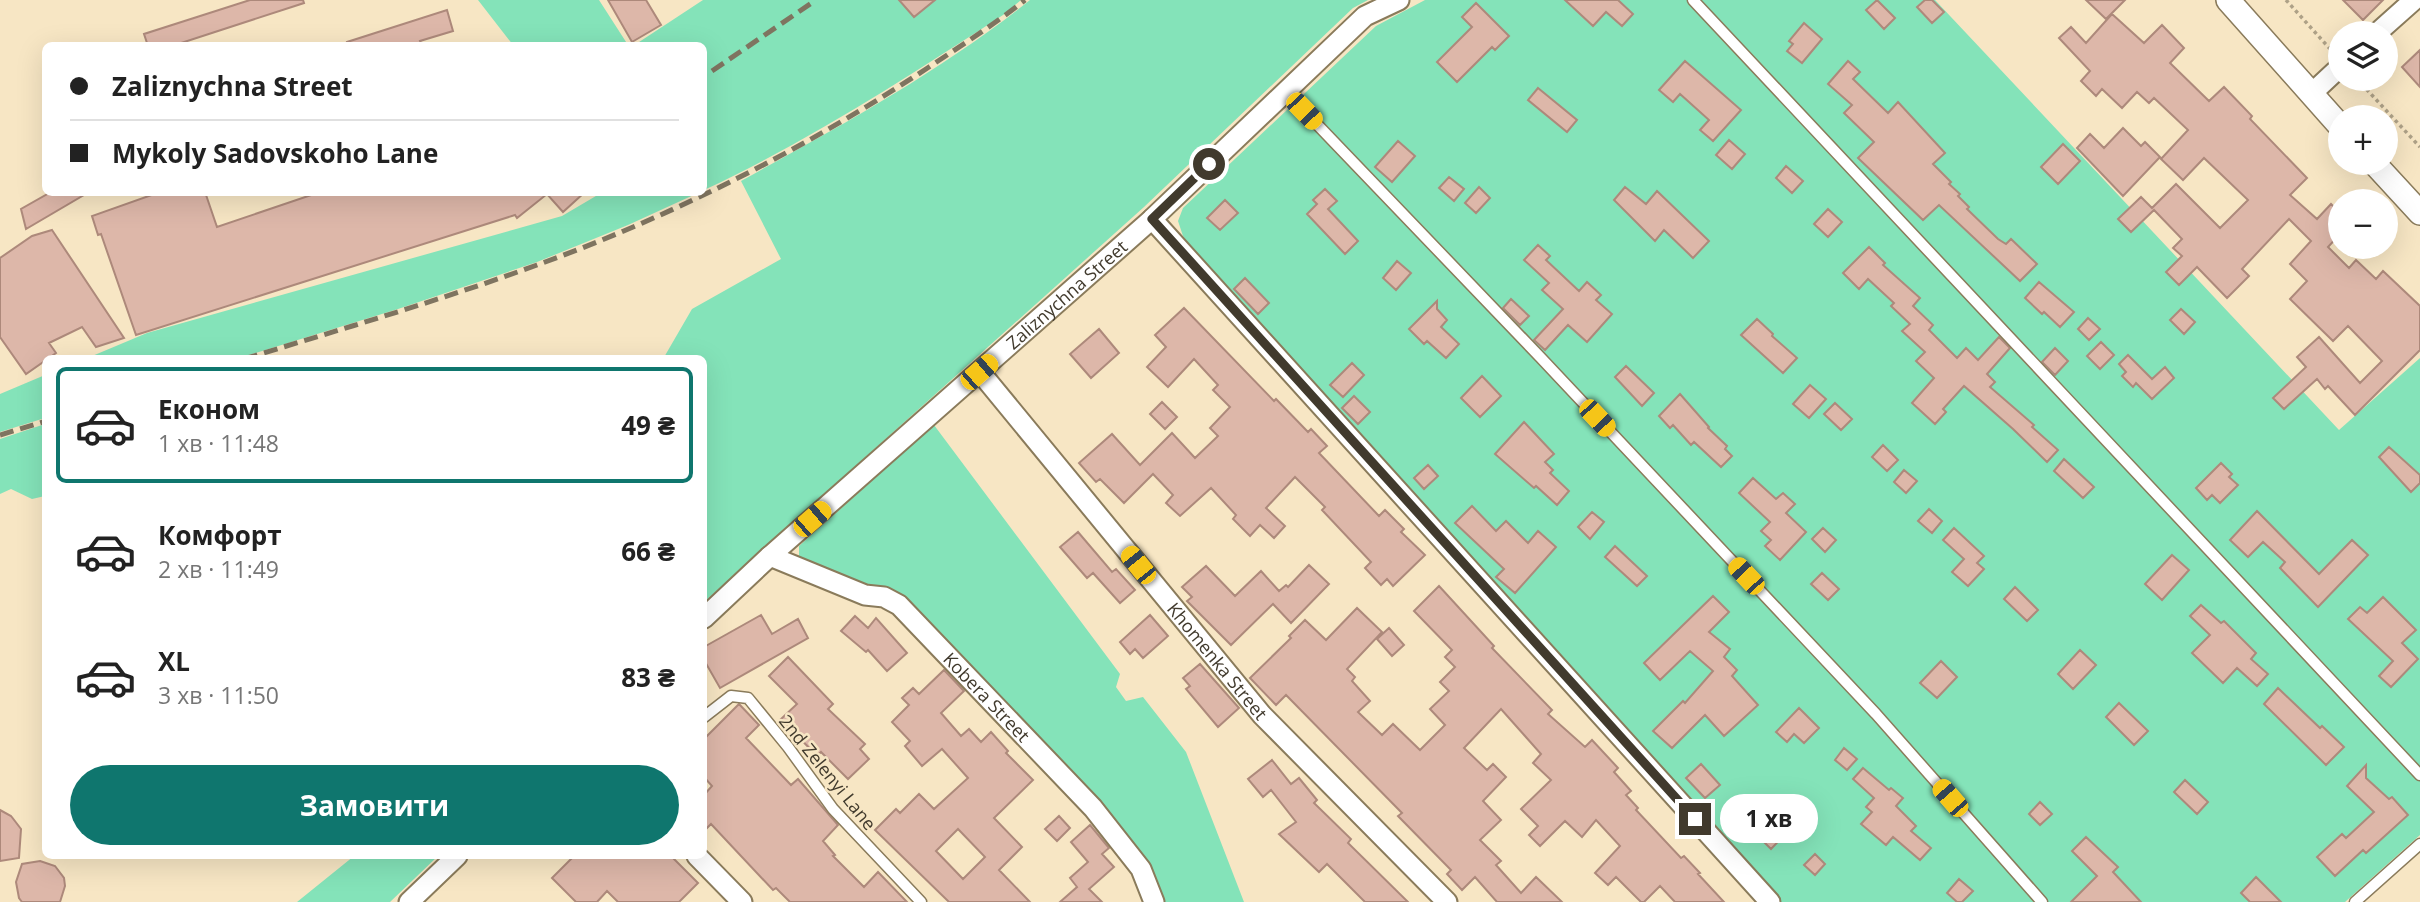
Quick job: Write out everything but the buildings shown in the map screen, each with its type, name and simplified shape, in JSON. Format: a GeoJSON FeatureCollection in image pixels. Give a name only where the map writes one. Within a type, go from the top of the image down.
{"type":"FeatureCollection","features":[{"type":"Feature","properties":{"kind":"street","name":"Zaliznychna Street"},"geometry":{"type":"LineString","coordinates":[[707,615],[770,556],[1152,219],[1365,16],[1399,0]]}},
{"type":"Feature","properties":{"kind":"street"},"geometry":{"type":"LineString","coordinates":[[2228,0],[2328,113]]}},
{"type":"Feature","properties":{"kind":"street"},"geometry":{"type":"LineString","coordinates":[[2390,21],[2414,0]]}},
{"type":"Feature","properties":{"kind":"street"},"geometry":{"type":"LineString","coordinates":[[2311,94],[2328,78]]}},
{"type":"Feature","properties":{"kind":"street"},"geometry":{"type":"LineString","coordinates":[[2385,175],[2420,214]]}},
{"type":"Feature","properties":{"kind":"street"},"geometry":{"type":"LineString","coordinates":[[1152,219],[1770,902]]}},
{"type":"Feature","properties":{"kind":"street","name":"Khomenka Street"},"geometry":{"type":"LineString","coordinates":[[979,372],[1262,715],[1447,902]]}},
{"type":"Feature","properties":{"kind":"street","name":"Kobera Street"},"geometry":{"type":"LineString","coordinates":[[770,556],[865,595],[884,597],[899,605],[1093,808],[1141,869],[1154,902]]}},
{"type":"Feature","properties":{"kind":"street"},"geometry":{"type":"LineString","coordinates":[[416,900],[454,859]]}},
{"type":"Feature","properties":{"kind":"street"},"geometry":{"type":"LineString","coordinates":[[700,859],[742,902]]}},
{"type":"Feature","properties":{"kind":"lane"},"geometry":{"type":"LineString","coordinates":[[1693,0],[2420,775]]}},
{"type":"Feature","properties":{"kind":"lane"},"geometry":{"type":"LineString","coordinates":[[1286,92],[1551,368],[1866,704],[2042,902]]}},
{"type":"Feature","properties":{"kind":"lane","name":"2nd Zelenyi Lane"},"geometry":{"type":"LineString","coordinates":[[707,715],[731,696],[748,698],[788,747],[833,810],[921,902]]}},
{"type":"Feature","properties":{"kind":"lane"},"geometry":{"type":"LineString","coordinates":[[2355,902],[2420,844]]}},
{"type":"Feature","properties":{"kind":"path"},"geometry":{"type":"LineString","coordinates":[[2286,0],[2328,47]]}},
{"type":"Feature","properties":{"kind":"path"},"geometry":{"type":"LineString","coordinates":[[2368,91],[2420,147]]}},
{"type":"Feature","properties":{"kind":"green space"},"geometry":{"type":"Polygon","coordinates":[[[478,0],[599,0],[626,42],[511,42],[478,0]]]}},
{"type":"Feature","properties":{"kind":"green space"},"geometry":{"type":"Polygon","coordinates":[[[703,0],[1021,0],[1003,15],[856,108],[781,151],[707,189],[707,42],[639,42],[703,0]]]}},
{"type":"Feature","properties":{"kind":"green space"},"geometry":{"type":"Polygon","coordinates":[[[1030,0],[1368,0],[1353,8],[1144,207],[707,599],[707,355],[665,355],[692,309],[781,259],[741,181],[926,74],[1030,0]]]}},
{"type":"Feature","properties":{"kind":"green space"},"geometry":{"type":"Polygon","coordinates":[[[1425,0],[1935,0],[2339,430],[2420,358],[2420,835],[2345,902],[1777,902],[1219,287],[1183,236],[1178,221],[1183,208],[1376,26],[1425,0]]]}},
{"type":"Feature","properties":{"kind":"green space"},"geometry":{"type":"Polygon","coordinates":[[[596,196],[691,196],[537,262],[249,355],[95,355],[147,333],[562,216],[596,196]]]}},
{"type":"Feature","properties":{"kind":"green space"},"geometry":{"type":"Polygon","coordinates":[[[42,376],[42,419],[0,432],[0,394],[42,376]]]}},
{"type":"Feature","properties":{"kind":"green space"},"geometry":{"type":"Polygon","coordinates":[[[42,425],[42,497],[32,499],[11,489],[0,494],[0,439],[42,425]]]}},
{"type":"Feature","properties":{"kind":"green space"},"geometry":{"type":"Polygon","coordinates":[[[934,425],[1120,674],[1116,687],[1126,701],[1143,697],[1186,752],[1244,902],[1161,902],[901,600],[807,566],[799,556],[799,546],[934,425]]]}},
{"type":"Feature","properties":{"kind":"green space"},"geometry":{"type":"Polygon","coordinates":[[[350,859],[435,859],[390,902],[297,902],[350,859]]]}},
{"type":"Feature","properties":{"kind":"railway"},"geometry":{"type":"LineString","coordinates":[[712,71],[816,0]]}},
{"type":"Feature","properties":{"kind":"railway"},"geometry":{"type":"LineString","coordinates":[[707,193],[836,125],[929,67],[1025,0]]}},
{"type":"Feature","properties":{"kind":"railway"},"geometry":{"type":"LineString","coordinates":[[257,355],[501,278],[589,245],[700,196]]}},
{"type":"Feature","properties":{"kind":"railway"},"geometry":{"type":"LineString","coordinates":[[0,435],[42,422]]}},
{"type":"Feature","properties":{"kind":"route"},"geometry":{"type":"LineString","coordinates":[[1209,164],[1152,219],[1695,819]]}}]}
